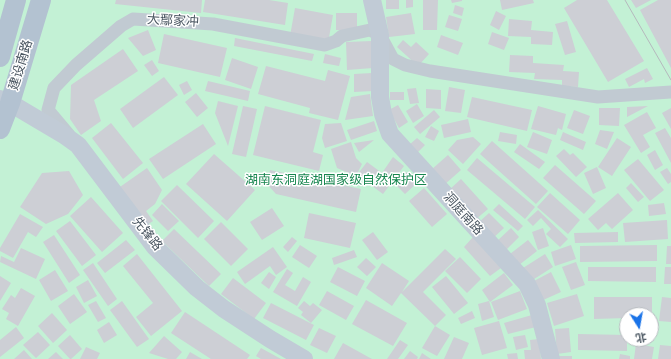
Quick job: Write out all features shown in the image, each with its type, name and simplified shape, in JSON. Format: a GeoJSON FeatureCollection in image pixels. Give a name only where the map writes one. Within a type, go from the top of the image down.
{"type":"FeatureCollection","features":[{"type":"Feature","properties":{"kind":"main road","name":"建设南路"},"geometry":{"type":"LineString","coordinates":[[0,57],[16,0]]}},
{"type":"Feature","properties":{"kind":"main road","name":"建设南路"},"geometry":{"type":"LineString","coordinates":[[0,130],[5,101],[41,0]]}},
{"type":"Feature","properties":{"kind":"main road","name":"洞庭南路"},"geometry":{"type":"LineString","coordinates":[[372,0],[380,35],[380,97],[382,114],[390,134],[527,284],[537,305],[551,359]]}},
{"type":"Feature","properties":{"kind":"main road","name":"先锋路"},"geometry":{"type":"LineString","coordinates":[[5,101],[64,134],[78,145],[155,246],[197,288],[237,317],[304,359]]}},
{"type":"Feature","properties":{"kind":"street","name":"大鄢家冲"},"geometry":{"type":"LineString","coordinates":[[78,145],[48,110],[54,88],[76,65],[121,26],[133,19],[213,24],[325,45],[336,41],[342,36],[370,30],[380,35]]}},
{"type":"Feature","properties":{"kind":"street"},"geometry":{"type":"LineString","coordinates":[[380,35],[393,59],[405,65],[430,71],[598,97],[671,92]]}},
{"type":"Feature","properties":{"kind":"green space","name":"湖南东洞庭湖国家级自然保护区"},"geometry":{"type":"Polygon","coordinates":[[[0,0],[671,0],[671,359],[0,359],[0,0]]]}},
{"type":"Feature","properties":{"kind":"building"},"geometry":{"type":"Polygon","coordinates":[[[116,0],[202,0],[201,13],[115,4],[116,0]]]}},
{"type":"Feature","properties":{"kind":"building"},"geometry":{"type":"Polygon","coordinates":[[[205,0],[269,0],[288,3],[285,25],[203,12],[205,0]]]}},
{"type":"Feature","properties":{"kind":"building"},"geometry":{"type":"Polygon","coordinates":[[[386,0],[399,0],[399,9],[386,9],[386,0]]]}},
{"type":"Feature","properties":{"kind":"building"},"geometry":{"type":"Polygon","coordinates":[[[406,0],[413,0],[413,7],[406,8],[406,0]]]}},
{"type":"Feature","properties":{"kind":"building"},"geometry":{"type":"Polygon","coordinates":[[[423,0],[438,0],[437,30],[423,30],[423,0]]]}},
{"type":"Feature","properties":{"kind":"building"},"geometry":{"type":"Polygon","coordinates":[[[451,0],[462,0],[462,1],[452,3],[451,0]]]}},
{"type":"Feature","properties":{"kind":"building"},"geometry":{"type":"Polygon","coordinates":[[[500,0],[533,0],[534,3],[502,10],[500,0]]]}},
{"type":"Feature","properties":{"kind":"building"},"geometry":{"type":"Polygon","coordinates":[[[577,0],[607,0],[644,61],[608,82],[564,8],[577,0]]]}},
{"type":"Feature","properties":{"kind":"building"},"geometry":{"type":"Polygon","coordinates":[[[631,0],[651,0],[636,8],[631,0]]]}},
{"type":"Feature","properties":{"kind":"building"},"geometry":{"type":"Polygon","coordinates":[[[658,0],[671,0],[671,68],[640,10],[658,0]]]}},
{"type":"Feature","properties":{"kind":"building"},"geometry":{"type":"Polygon","coordinates":[[[455,5],[464,8],[462,16],[453,13],[455,5]]]}},
{"type":"Feature","properties":{"kind":"building"},"geometry":{"type":"Polygon","coordinates":[[[295,8],[333,15],[328,43],[290,36],[295,8]]]}},
{"type":"Feature","properties":{"kind":"building"},"geometry":{"type":"Polygon","coordinates":[[[496,11],[506,16],[499,30],[490,25],[496,11]]]}},
{"type":"Feature","properties":{"kind":"building"},"geometry":{"type":"Polygon","coordinates":[[[336,13],[357,13],[357,30],[336,30],[336,13]]]}},
{"type":"Feature","properties":{"kind":"building"},"geometry":{"type":"Polygon","coordinates":[[[411,13],[415,34],[389,37],[386,17],[411,13]]]}},
{"type":"Feature","properties":{"kind":"building"},"geometry":{"type":"Polygon","coordinates":[[[449,15],[462,19],[458,31],[445,27],[449,15]]]}},
{"type":"Feature","properties":{"kind":"building"},"geometry":{"type":"Polygon","coordinates":[[[509,19],[532,21],[531,30],[553,32],[552,45],[531,44],[531,37],[508,36],[509,19]]]}},
{"type":"Feature","properties":{"kind":"building"},"geometry":{"type":"Polygon","coordinates":[[[567,21],[576,52],[565,55],[555,24],[567,21]]]}},
{"type":"Feature","properties":{"kind":"building"},"geometry":{"type":"Polygon","coordinates":[[[148,30],[156,50],[143,56],[128,38],[148,30]]]}},
{"type":"Feature","properties":{"kind":"building"},"geometry":{"type":"Polygon","coordinates":[[[492,32],[509,38],[504,50],[488,44],[492,32]]]}},
{"type":"Feature","properties":{"kind":"building"},"geometry":{"type":"Polygon","coordinates":[[[164,34],[227,48],[220,77],[158,63],[164,34]]]}},
{"type":"Feature","properties":{"kind":"building"},"geometry":{"type":"Polygon","coordinates":[[[441,35],[463,43],[458,55],[437,47],[441,35]]]}},
{"type":"Feature","properties":{"kind":"building"},"geometry":{"type":"Polygon","coordinates":[[[235,38],[314,54],[312,61],[234,46],[235,38]]]}},
{"type":"Feature","properties":{"kind":"building"},"geometry":{"type":"Polygon","coordinates":[[[403,40],[411,47],[416,42],[429,54],[418,66],[397,47],[403,40]]]}},
{"type":"Feature","properties":{"kind":"building"},"geometry":{"type":"Polygon","coordinates":[[[372,41],[373,68],[347,70],[346,42],[372,41]]]}},
{"type":"Feature","properties":{"kind":"building"},"geometry":{"type":"Polygon","coordinates":[[[123,49],[138,71],[94,100],[101,121],[81,135],[70,119],[71,85],[123,49]]]}},
{"type":"Feature","properties":{"kind":"building"},"geometry":{"type":"Polygon","coordinates":[[[325,54],[341,58],[339,66],[323,63],[325,54]]]}},
{"type":"Feature","properties":{"kind":"building"},"geometry":{"type":"Polygon","coordinates":[[[510,55],[533,56],[533,63],[564,65],[563,71],[579,72],[578,87],[562,86],[562,80],[534,79],[535,73],[509,72],[510,55]]]}},
{"type":"Feature","properties":{"kind":"building"},"geometry":{"type":"Polygon","coordinates":[[[232,58],[258,67],[251,89],[225,80],[232,58]]]}},
{"type":"Feature","properties":{"kind":"building"},"geometry":{"type":"Polygon","coordinates":[[[152,60],[159,71],[152,76],[144,65],[152,60]]]}},
{"type":"Feature","properties":{"kind":"building"},"geometry":{"type":"Polygon","coordinates":[[[266,66],[325,81],[328,70],[350,76],[338,120],[309,113],[310,108],[258,94],[266,66]]]}},
{"type":"Feature","properties":{"kind":"building"},"geometry":{"type":"Polygon","coordinates":[[[647,68],[653,79],[645,83],[644,79],[629,87],[625,79],[647,68]]]}},
{"type":"Feature","properties":{"kind":"building"},"geometry":{"type":"Polygon","coordinates":[[[372,73],[373,91],[354,92],[354,74],[372,73]]]}},
{"type":"Feature","properties":{"kind":"building"},"geometry":{"type":"Polygon","coordinates":[[[164,77],[178,95],[133,128],[120,109],[164,77]]]}},
{"type":"Feature","properties":{"kind":"building"},"geometry":{"type":"Polygon","coordinates":[[[187,81],[192,90],[184,95],[179,85],[187,81]]]}},
{"type":"Feature","properties":{"kind":"building"},"geometry":{"type":"Polygon","coordinates":[[[208,81],[250,91],[248,101],[205,91],[208,81]]]}},
{"type":"Feature","properties":{"kind":"building"},"geometry":{"type":"Polygon","coordinates":[[[449,87],[465,90],[461,113],[445,111],[449,87]]]}},
{"type":"Feature","properties":{"kind":"building"},"geometry":{"type":"Polygon","coordinates":[[[416,88],[419,103],[410,104],[407,89],[416,88]]]}},
{"type":"Feature","properties":{"kind":"building"},"geometry":{"type":"Polygon","coordinates":[[[426,89],[441,90],[441,109],[426,108],[426,89]]]}},
{"type":"Feature","properties":{"kind":"building"},"geometry":{"type":"Polygon","coordinates":[[[390,92],[404,92],[404,100],[390,100],[390,92]]]}},
{"type":"Feature","properties":{"kind":"building"},"geometry":{"type":"Polygon","coordinates":[[[196,93],[208,108],[197,117],[185,102],[196,93]]]}},
{"type":"Feature","properties":{"kind":"building"},"geometry":{"type":"Polygon","coordinates":[[[370,94],[373,116],[345,120],[351,97],[370,94]]]}},
{"type":"Feature","properties":{"kind":"building"},"geometry":{"type":"Polygon","coordinates":[[[472,97],[532,110],[527,131],[467,117],[472,97]]]}},
{"type":"Feature","properties":{"kind":"building"},"geometry":{"type":"Polygon","coordinates":[[[218,101],[238,106],[228,146],[215,113],[218,101]]]}},
{"type":"Feature","properties":{"kind":"building"},"geometry":{"type":"Polygon","coordinates":[[[417,104],[424,116],[413,123],[406,111],[417,104]]]}},
{"type":"Feature","properties":{"kind":"building"},"geometry":{"type":"Polygon","coordinates":[[[398,105],[408,122],[399,128],[389,110],[398,105]]]}},
{"type":"Feature","properties":{"kind":"building"},"geometry":{"type":"Polygon","coordinates":[[[243,106],[257,109],[246,157],[232,154],[243,106]]]}},
{"type":"Feature","properties":{"kind":"building"},"geometry":{"type":"Polygon","coordinates":[[[265,106],[321,120],[313,152],[323,155],[319,171],[253,155],[265,106]]]}},
{"type":"Feature","properties":{"kind":"building"},"geometry":{"type":"Polygon","coordinates":[[[538,106],[566,114],[562,130],[558,128],[556,135],[531,129],[538,106]]]}},
{"type":"Feature","properties":{"kind":"building"},"geometry":{"type":"Polygon","coordinates":[[[648,106],[627,117],[627,107],[648,106]]]}},
{"type":"Feature","properties":{"kind":"building"},"geometry":{"type":"Polygon","coordinates":[[[599,108],[620,108],[619,126],[599,125],[599,108]]]}},
{"type":"Feature","properties":{"kind":"building"},"geometry":{"type":"Polygon","coordinates":[[[671,108],[671,129],[662,113],[671,108]]]}},
{"type":"Feature","properties":{"kind":"building"},"geometry":{"type":"Polygon","coordinates":[[[434,110],[440,117],[420,134],[414,127],[434,110]]]}},
{"type":"Feature","properties":{"kind":"building"},"geometry":{"type":"Polygon","coordinates":[[[574,110],[590,116],[583,134],[567,128],[574,110]]]}},
{"type":"Feature","properties":{"kind":"building"},"geometry":{"type":"Polygon","coordinates":[[[647,112],[656,128],[643,135],[650,147],[641,153],[624,125],[647,112]]]}},
{"type":"Feature","properties":{"kind":"building"},"geometry":{"type":"Polygon","coordinates":[[[468,119],[471,132],[444,138],[441,125],[468,119]]]}},
{"type":"Feature","properties":{"kind":"building"},"geometry":{"type":"Polygon","coordinates":[[[374,121],[377,131],[351,140],[347,130],[374,121]]]}},
{"type":"Feature","properties":{"kind":"building"},"geometry":{"type":"Polygon","coordinates":[[[111,123],[143,163],[123,179],[92,138],[111,123]]]}},
{"type":"Feature","properties":{"kind":"building"},"geometry":{"type":"Polygon","coordinates":[[[341,123],[347,141],[325,148],[322,138],[325,124],[341,123]]]}},
{"type":"Feature","properties":{"kind":"building"},"geometry":{"type":"Polygon","coordinates":[[[203,124],[216,144],[163,179],[149,159],[203,124]]]}},
{"type":"Feature","properties":{"kind":"building"},"geometry":{"type":"Polygon","coordinates":[[[431,126],[439,131],[434,141],[425,137],[431,126]]]}},
{"type":"Feature","properties":{"kind":"building"},"geometry":{"type":"Polygon","coordinates":[[[665,128],[671,138],[671,163],[655,133],[665,128]]]}},
{"type":"Feature","properties":{"kind":"building"},"geometry":{"type":"Polygon","coordinates":[[[600,130],[614,132],[607,149],[595,144],[600,130]]]}},
{"type":"Feature","properties":{"kind":"building"},"geometry":{"type":"Polygon","coordinates":[[[500,132],[517,135],[516,144],[498,141],[500,132]]]}},
{"type":"Feature","properties":{"kind":"building"},"geometry":{"type":"Polygon","coordinates":[[[533,132],[552,140],[547,154],[527,147],[533,132]]]}},
{"type":"Feature","properties":{"kind":"building"},"geometry":{"type":"Polygon","coordinates":[[[563,132],[586,142],[583,150],[560,140],[563,132]]]}},
{"type":"Feature","properties":{"kind":"building"},"geometry":{"type":"Polygon","coordinates":[[[473,137],[481,144],[463,164],[448,150],[457,140],[473,137]]]}},
{"type":"Feature","properties":{"kind":"building"},"geometry":{"type":"Polygon","coordinates":[[[417,138],[425,145],[416,154],[408,146],[417,138]]]}},
{"type":"Feature","properties":{"kind":"building"},"geometry":{"type":"Polygon","coordinates":[[[617,138],[631,147],[612,176],[598,167],[617,138]]]}},
{"type":"Feature","properties":{"kind":"building"},"geometry":{"type":"Polygon","coordinates":[[[374,140],[359,152],[354,143],[374,140]]]}},
{"type":"Feature","properties":{"kind":"building"},"geometry":{"type":"Polygon","coordinates":[[[492,141],[548,191],[536,204],[480,154],[492,141]]]}},
{"type":"Feature","properties":{"kind":"building"},"geometry":{"type":"Polygon","coordinates":[[[351,142],[356,158],[362,164],[356,176],[337,168],[331,149],[351,142]]]}},
{"type":"Feature","properties":{"kind":"building"},"geometry":{"type":"Polygon","coordinates":[[[520,144],[545,162],[539,169],[514,152],[520,144]]]}},
{"type":"Feature","properties":{"kind":"building"},"geometry":{"type":"Polygon","coordinates":[[[564,149],[570,155],[573,153],[587,167],[576,177],[556,156],[564,149]]]}},
{"type":"Feature","properties":{"kind":"building"},"geometry":{"type":"Polygon","coordinates":[[[655,150],[663,165],[655,170],[647,155],[655,150]]]}},
{"type":"Feature","properties":{"kind":"building"},"geometry":{"type":"Polygon","coordinates":[[[214,154],[255,190],[227,221],[186,184],[214,154]]]}},
{"type":"Feature","properties":{"kind":"building"},"geometry":{"type":"Polygon","coordinates":[[[448,155],[461,170],[444,185],[431,170],[448,155]]]}},
{"type":"Feature","properties":{"kind":"building"},"geometry":{"type":"Polygon","coordinates":[[[393,157],[404,166],[383,194],[357,175],[367,162],[382,173],[393,157]]]}},
{"type":"Feature","properties":{"kind":"building"},"geometry":{"type":"Polygon","coordinates":[[[477,158],[535,207],[525,219],[467,170],[477,158]]]}},
{"type":"Feature","properties":{"kind":"building"},"geometry":{"type":"Polygon","coordinates":[[[638,159],[664,190],[650,201],[624,170],[638,159]]]}},
{"type":"Feature","properties":{"kind":"building"},"geometry":{"type":"Polygon","coordinates":[[[555,165],[596,201],[584,214],[543,178],[555,165]]]}},
{"type":"Feature","properties":{"kind":"building"},"geometry":{"type":"Polygon","coordinates":[[[597,167],[606,188],[593,194],[584,173],[597,167]]]}},
{"type":"Feature","properties":{"kind":"building"},"geometry":{"type":"Polygon","coordinates":[[[147,168],[162,190],[155,204],[146,211],[153,221],[144,227],[117,189],[147,168]]]}},
{"type":"Feature","properties":{"kind":"building"},"geometry":{"type":"Polygon","coordinates":[[[667,168],[671,174],[671,182],[668,184],[660,172],[667,168]]]}},
{"type":"Feature","properties":{"kind":"building"},"geometry":{"type":"Polygon","coordinates":[[[270,170],[361,189],[356,212],[276,194],[267,184],[270,170]]]}},
{"type":"Feature","properties":{"kind":"building"},"geometry":{"type":"Polygon","coordinates":[[[69,171],[83,195],[68,214],[46,224],[20,207],[42,173],[69,171]]]}},
{"type":"Feature","properties":{"kind":"building"},"geometry":{"type":"Polygon","coordinates":[[[406,172],[417,183],[405,194],[394,183],[406,172]]]}},
{"type":"Feature","properties":{"kind":"building"},"geometry":{"type":"Polygon","coordinates":[[[461,179],[488,209],[475,220],[448,191],[461,179]]]}},
{"type":"Feature","properties":{"kind":"building"},"geometry":{"type":"Polygon","coordinates":[[[631,183],[644,197],[638,202],[626,188],[631,183]]]}},
{"type":"Feature","properties":{"kind":"building"},"geometry":{"type":"Polygon","coordinates":[[[177,185],[214,221],[198,238],[161,201],[177,185]]]}},
{"type":"Feature","properties":{"kind":"building"},"geometry":{"type":"Polygon","coordinates":[[[424,188],[447,214],[432,227],[409,201],[424,188]]]}},
{"type":"Feature","properties":{"kind":"building"},"geometry":{"type":"Polygon","coordinates":[[[550,193],[580,220],[568,234],[537,207],[550,193]]]}},
{"type":"Feature","properties":{"kind":"building"},"geometry":{"type":"Polygon","coordinates":[[[618,193],[633,210],[612,229],[606,223],[598,230],[588,219],[618,193]]]}},
{"type":"Feature","properties":{"kind":"building"},"geometry":{"type":"Polygon","coordinates":[[[91,197],[123,233],[102,252],[70,216],[91,197]]]}},
{"type":"Feature","properties":{"kind":"building"},"geometry":{"type":"Polygon","coordinates":[[[664,203],[666,214],[649,216],[648,205],[664,203]]]}},
{"type":"Feature","properties":{"kind":"building"},"geometry":{"type":"Polygon","coordinates":[[[162,204],[179,221],[168,231],[152,215],[162,204]]]}},
{"type":"Feature","properties":{"kind":"building"},"geometry":{"type":"Polygon","coordinates":[[[499,204],[523,226],[518,231],[493,210],[499,204]]]}},
{"type":"Feature","properties":{"kind":"building"},"geometry":{"type":"Polygon","coordinates":[[[272,208],[284,226],[262,240],[250,222],[272,208]]]}},
{"type":"Feature","properties":{"kind":"building"},"geometry":{"type":"Polygon","coordinates":[[[538,210],[568,239],[560,247],[546,234],[551,229],[541,218],[533,226],[527,220],[538,210]]]}},
{"type":"Feature","properties":{"kind":"building"},"geometry":{"type":"Polygon","coordinates":[[[309,213],[356,223],[350,248],[304,238],[309,213]]]}},
{"type":"Feature","properties":{"kind":"building"},"geometry":{"type":"Polygon","coordinates":[[[489,213],[504,228],[492,239],[477,224],[489,213]]]}},
{"type":"Feature","properties":{"kind":"building"},"geometry":{"type":"Polygon","coordinates":[[[20,214],[43,227],[36,237],[28,232],[13,258],[0,251],[0,248],[20,214]]]}},
{"type":"Feature","properties":{"kind":"building"},"geometry":{"type":"Polygon","coordinates":[[[667,220],[668,239],[625,242],[623,223],[667,220]]]}},
{"type":"Feature","properties":{"kind":"building"},"geometry":{"type":"Polygon","coordinates":[[[70,221],[96,255],[82,266],[56,231],[70,221]]]}},
{"type":"Feature","properties":{"kind":"building"},"geometry":{"type":"Polygon","coordinates":[[[221,222],[248,249],[231,266],[204,239],[221,222]]]}},
{"type":"Feature","properties":{"kind":"building"},"geometry":{"type":"Polygon","coordinates":[[[511,228],[519,237],[505,251],[496,242],[511,228]]]}},
{"type":"Feature","properties":{"kind":"building"},"geometry":{"type":"Polygon","coordinates":[[[543,228],[549,246],[538,250],[532,232],[543,228]]]}},
{"type":"Feature","properties":{"kind":"building"},"geometry":{"type":"Polygon","coordinates":[[[174,229],[221,274],[209,286],[162,241],[174,229]]]}},
{"type":"Feature","properties":{"kind":"building"},"geometry":{"type":"Polygon","coordinates":[[[373,232],[388,252],[377,260],[362,240],[373,232]]]}},
{"type":"Feature","properties":{"kind":"building"},"geometry":{"type":"Polygon","coordinates":[[[618,232],[618,242],[575,243],[574,233],[618,232]]]}},
{"type":"Feature","properties":{"kind":"building"},"geometry":{"type":"Polygon","coordinates":[[[54,235],[80,275],[69,283],[43,242],[54,235]]]}},
{"type":"Feature","properties":{"kind":"building"},"geometry":{"type":"Polygon","coordinates":[[[292,237],[297,241],[288,252],[283,247],[292,237]]]}},
{"type":"Feature","properties":{"kind":"building"},"geometry":{"type":"Polygon","coordinates":[[[473,237],[501,268],[490,276],[464,247],[473,237]]]}},
{"type":"Feature","properties":{"kind":"building"},"geometry":{"type":"Polygon","coordinates":[[[126,240],[135,250],[105,273],[97,263],[126,240]]]}},
{"type":"Feature","properties":{"kind":"building"},"geometry":{"type":"Polygon","coordinates":[[[528,240],[537,251],[519,265],[510,254],[528,240]]]}},
{"type":"Feature","properties":{"kind":"building"},"geometry":{"type":"Polygon","coordinates":[[[300,245],[317,256],[309,268],[292,257],[300,245]]]}},
{"type":"Feature","properties":{"kind":"building"},"geometry":{"type":"Polygon","coordinates":[[[571,245],[576,259],[555,266],[551,252],[571,245]]]}},
{"type":"Feature","properties":{"kind":"building"},"geometry":{"type":"Polygon","coordinates":[[[657,245],[657,261],[580,262],[580,246],[657,245]]]}},
{"type":"Feature","properties":{"kind":"building"},"geometry":{"type":"Polygon","coordinates":[[[667,246],[671,246],[671,264],[666,264],[667,246]]]}},
{"type":"Feature","properties":{"kind":"building"},"geometry":{"type":"Polygon","coordinates":[[[273,247],[287,267],[276,275],[270,266],[245,284],[237,272],[273,247]]]}},
{"type":"Feature","properties":{"kind":"building"},"geometry":{"type":"Polygon","coordinates":[[[21,248],[45,259],[36,279],[0,262],[1,256],[14,262],[21,248]]]}},
{"type":"Feature","properties":{"kind":"building"},"geometry":{"type":"Polygon","coordinates":[[[445,249],[456,259],[423,292],[446,315],[435,326],[401,293],[392,306],[366,288],[382,263],[409,281],[402,292],[445,249]]]}},
{"type":"Feature","properties":{"kind":"building"},"geometry":{"type":"Polygon","coordinates":[[[354,250],[357,257],[334,265],[332,258],[354,250]]]}},
{"type":"Feature","properties":{"kind":"building"},"geometry":{"type":"Polygon","coordinates":[[[137,254],[182,311],[151,336],[136,317],[153,303],[123,266],[137,254]]]}},
{"type":"Feature","properties":{"kind":"building"},"geometry":{"type":"Polygon","coordinates":[[[545,254],[553,267],[531,281],[523,268],[545,254]]]}},
{"type":"Feature","properties":{"kind":"building"},"geometry":{"type":"Polygon","coordinates":[[[460,257],[481,279],[467,293],[445,271],[460,257]]]}},
{"type":"Feature","properties":{"kind":"building"},"geometry":{"type":"Polygon","coordinates":[[[366,258],[376,267],[367,276],[357,267],[366,258]]]}},
{"type":"Feature","properties":{"kind":"building"},"geometry":{"type":"Polygon","coordinates":[[[576,262],[585,285],[571,290],[562,267],[576,262]]]}},
{"type":"Feature","properties":{"kind":"building"},"geometry":{"type":"Polygon","coordinates":[[[93,263],[117,299],[108,306],[83,270],[93,263]]]}},
{"type":"Feature","properties":{"kind":"building"},"geometry":{"type":"Polygon","coordinates":[[[338,267],[365,281],[357,296],[330,282],[338,267]]]}},
{"type":"Feature","properties":{"kind":"building"},"geometry":{"type":"Polygon","coordinates":[[[588,267],[656,267],[656,282],[588,281],[588,267]]]}},
{"type":"Feature","properties":{"kind":"building"},"geometry":{"type":"Polygon","coordinates":[[[665,267],[671,267],[671,284],[664,284],[665,267]]]}},
{"type":"Feature","properties":{"kind":"building"},"geometry":{"type":"Polygon","coordinates":[[[287,269],[293,273],[285,285],[295,291],[303,277],[311,282],[297,306],[273,292],[287,269]]]}},
{"type":"Feature","properties":{"kind":"building"},"geometry":{"type":"Polygon","coordinates":[[[55,270],[68,291],[51,301],[39,280],[55,270]]]}},
{"type":"Feature","properties":{"kind":"building"},"geometry":{"type":"Polygon","coordinates":[[[269,272],[276,277],[269,289],[261,283],[269,272]]]}},
{"type":"Feature","properties":{"kind":"building"},"geometry":{"type":"Polygon","coordinates":[[[551,272],[561,292],[541,301],[532,282],[551,272]]]}},
{"type":"Feature","properties":{"kind":"building"},"geometry":{"type":"Polygon","coordinates":[[[504,273],[513,285],[490,302],[482,290],[504,273]]]}},
{"type":"Feature","properties":{"kind":"building"},"geometry":{"type":"Polygon","coordinates":[[[0,276],[11,283],[0,301],[0,276]]]}},
{"type":"Feature","properties":{"kind":"building"},"geometry":{"type":"Polygon","coordinates":[[[446,276],[468,303],[454,314],[432,287],[446,276]]]}},
{"type":"Feature","properties":{"kind":"building"},"geometry":{"type":"Polygon","coordinates":[[[233,278],[266,303],[254,319],[221,294],[233,278]]]}},
{"type":"Feature","properties":{"kind":"building"},"geometry":{"type":"Polygon","coordinates":[[[88,280],[97,296],[84,303],[76,287],[88,280]]]}},
{"type":"Feature","properties":{"kind":"building"},"geometry":{"type":"Polygon","coordinates":[[[21,288],[35,296],[18,326],[6,319],[9,313],[2,309],[11,295],[15,298],[21,288]]]}},
{"type":"Feature","properties":{"kind":"building"},"geometry":{"type":"Polygon","coordinates":[[[327,291],[354,306],[346,320],[319,305],[327,291]]]}},
{"type":"Feature","properties":{"kind":"building"},"geometry":{"type":"Polygon","coordinates":[[[520,291],[527,309],[498,320],[491,302],[520,291]]]}},
{"type":"Feature","properties":{"kind":"building"},"geometry":{"type":"Polygon","coordinates":[[[74,294],[87,312],[70,324],[58,306],[74,294]]]}},
{"type":"Feature","properties":{"kind":"building"},"geometry":{"type":"Polygon","coordinates":[[[577,294],[584,316],[554,326],[547,303],[577,294]]]}},
{"type":"Feature","properties":{"kind":"building"},"geometry":{"type":"Polygon","coordinates":[[[594,297],[652,297],[652,307],[619,307],[619,318],[594,319],[594,297]]]}},
{"type":"Feature","properties":{"kind":"building"},"geometry":{"type":"Polygon","coordinates":[[[662,297],[671,298],[671,322],[659,321],[662,297]]]}},
{"type":"Feature","properties":{"kind":"building"},"geometry":{"type":"Polygon","coordinates":[[[366,300],[407,323],[393,346],[352,324],[366,300]]]}},
{"type":"Feature","properties":{"kind":"building"},"geometry":{"type":"Polygon","coordinates":[[[96,301],[106,318],[98,322],[88,305],[96,301]]]}},
{"type":"Feature","properties":{"kind":"building"},"geometry":{"type":"Polygon","coordinates":[[[122,301],[149,339],[137,347],[110,310],[122,301]]]}},
{"type":"Feature","properties":{"kind":"building"},"geometry":{"type":"Polygon","coordinates":[[[304,301],[310,306],[313,303],[322,310],[311,323],[301,315],[303,312],[298,308],[304,301]]]}},
{"type":"Feature","properties":{"kind":"building"},"geometry":{"type":"Polygon","coordinates":[[[489,301],[494,317],[482,321],[478,304],[489,301]]]}},
{"type":"Feature","properties":{"kind":"building"},"geometry":{"type":"Polygon","coordinates":[[[271,303],[314,325],[306,340],[263,318],[271,303]]]}},
{"type":"Feature","properties":{"kind":"building"},"geometry":{"type":"Polygon","coordinates":[[[472,311],[475,318],[461,324],[458,318],[472,311]]]}},
{"type":"Feature","properties":{"kind":"building"},"geometry":{"type":"Polygon","coordinates":[[[185,312],[250,355],[247,359],[211,359],[171,333],[185,312]]]}},
{"type":"Feature","properties":{"kind":"building"},"geometry":{"type":"Polygon","coordinates":[[[52,313],[67,330],[53,343],[38,326],[52,313]]]}},
{"type":"Feature","properties":{"kind":"building"},"geometry":{"type":"Polygon","coordinates":[[[532,315],[536,327],[508,334],[504,323],[532,315]]]}},
{"type":"Feature","properties":{"kind":"building"},"geometry":{"type":"Polygon","coordinates":[[[499,321],[507,348],[482,355],[474,328],[499,321]]]}},
{"type":"Feature","properties":{"kind":"building"},"geometry":{"type":"Polygon","coordinates":[[[109,322],[117,335],[104,343],[97,330],[109,322]]]}},
{"type":"Feature","properties":{"kind":"building"},"geometry":{"type":"Polygon","coordinates":[[[435,326],[450,335],[437,356],[422,348],[435,326]]]}},
{"type":"Feature","properties":{"kind":"building"},"geometry":{"type":"Polygon","coordinates":[[[16,327],[24,338],[0,357],[0,340],[16,327]]]}},
{"type":"Feature","properties":{"kind":"building"},"geometry":{"type":"Polygon","coordinates":[[[319,328],[336,336],[327,353],[310,345],[319,328]]]}},
{"type":"Feature","properties":{"kind":"building"},"geometry":{"type":"Polygon","coordinates":[[[569,328],[571,352],[557,354],[555,329],[569,328]]]}},
{"type":"Feature","properties":{"kind":"building"},"geometry":{"type":"Polygon","coordinates":[[[38,332],[50,345],[36,358],[23,345],[38,332]]]}},
{"type":"Feature","properties":{"kind":"building"},"geometry":{"type":"Polygon","coordinates":[[[578,334],[619,335],[619,347],[627,347],[627,351],[578,350],[578,334]]]}},
{"type":"Feature","properties":{"kind":"building"},"geometry":{"type":"Polygon","coordinates":[[[70,335],[82,349],[71,359],[58,346],[70,335]]]}},
{"type":"Feature","properties":{"kind":"building"},"geometry":{"type":"Polygon","coordinates":[[[525,335],[528,347],[516,350],[513,337],[525,335]]]}},
{"type":"Feature","properties":{"kind":"building"},"geometry":{"type":"Polygon","coordinates":[[[164,336],[182,352],[176,359],[168,359],[149,353],[164,336]]]}},
{"type":"Feature","properties":{"kind":"building"},"geometry":{"type":"Polygon","coordinates":[[[454,337],[469,343],[462,359],[444,359],[454,337]]]}},
{"type":"Feature","properties":{"kind":"building"},"geometry":{"type":"Polygon","coordinates":[[[539,339],[541,359],[525,359],[524,350],[531,350],[530,340],[539,339]]]}},
{"type":"Feature","properties":{"kind":"building"},"geometry":{"type":"Polygon","coordinates":[[[400,340],[408,345],[398,359],[387,359],[400,340]]]}},
{"type":"Feature","properties":{"kind":"building"},"geometry":{"type":"Polygon","coordinates":[[[343,343],[372,359],[334,359],[343,343]]]}},
{"type":"Feature","properties":{"kind":"building"},"geometry":{"type":"Polygon","coordinates":[[[660,345],[671,346],[671,359],[658,359],[660,345]]]}},
{"type":"Feature","properties":{"kind":"building"},"geometry":{"type":"Polygon","coordinates":[[[86,347],[100,353],[97,359],[80,359],[86,347]]]}},
{"type":"Feature","properties":{"kind":"building"},"geometry":{"type":"Polygon","coordinates":[[[636,347],[654,347],[652,359],[634,359],[636,347]]]}},
{"type":"Feature","properties":{"kind":"building"},"geometry":{"type":"Polygon","coordinates":[[[261,348],[281,359],[261,359],[256,356],[261,348]]]}},
{"type":"Feature","properties":{"kind":"building"},"geometry":{"type":"Polygon","coordinates":[[[24,350],[32,359],[14,359],[24,350]]]}},
{"type":"Feature","properties":{"kind":"building"},"geometry":{"type":"Polygon","coordinates":[[[410,351],[418,357],[417,359],[404,359],[410,351]]]}},
{"type":"Feature","properties":{"kind":"building"},"geometry":{"type":"Polygon","coordinates":[[[56,352],[63,359],[48,359],[56,352]]]}},
{"type":"Feature","properties":{"kind":"building"},"geometry":{"type":"Polygon","coordinates":[[[190,352],[202,359],[186,359],[190,352]]]}},
{"type":"Feature","properties":{"kind":"building"},"geometry":{"type":"Polygon","coordinates":[[[422,353],[431,359],[419,359],[422,353]]]}},
{"type":"Feature","properties":{"kind":"building"},"geometry":{"type":"Polygon","coordinates":[[[517,353],[518,359],[508,359],[507,354],[517,353]]]}},
{"type":"Feature","properties":{"kind":"building"},"geometry":{"type":"Polygon","coordinates":[[[620,354],[630,356],[630,359],[619,359],[620,354]]]}},
{"type":"Feature","properties":{"kind":"building"},"geometry":{"type":"Polygon","coordinates":[[[558,356],[572,356],[572,359],[558,359],[558,356]]]}},
{"type":"Feature","properties":{"kind":"tram line"},"geometry":{"type":"LineString","coordinates":[[625,0],[671,80]]}}]}
